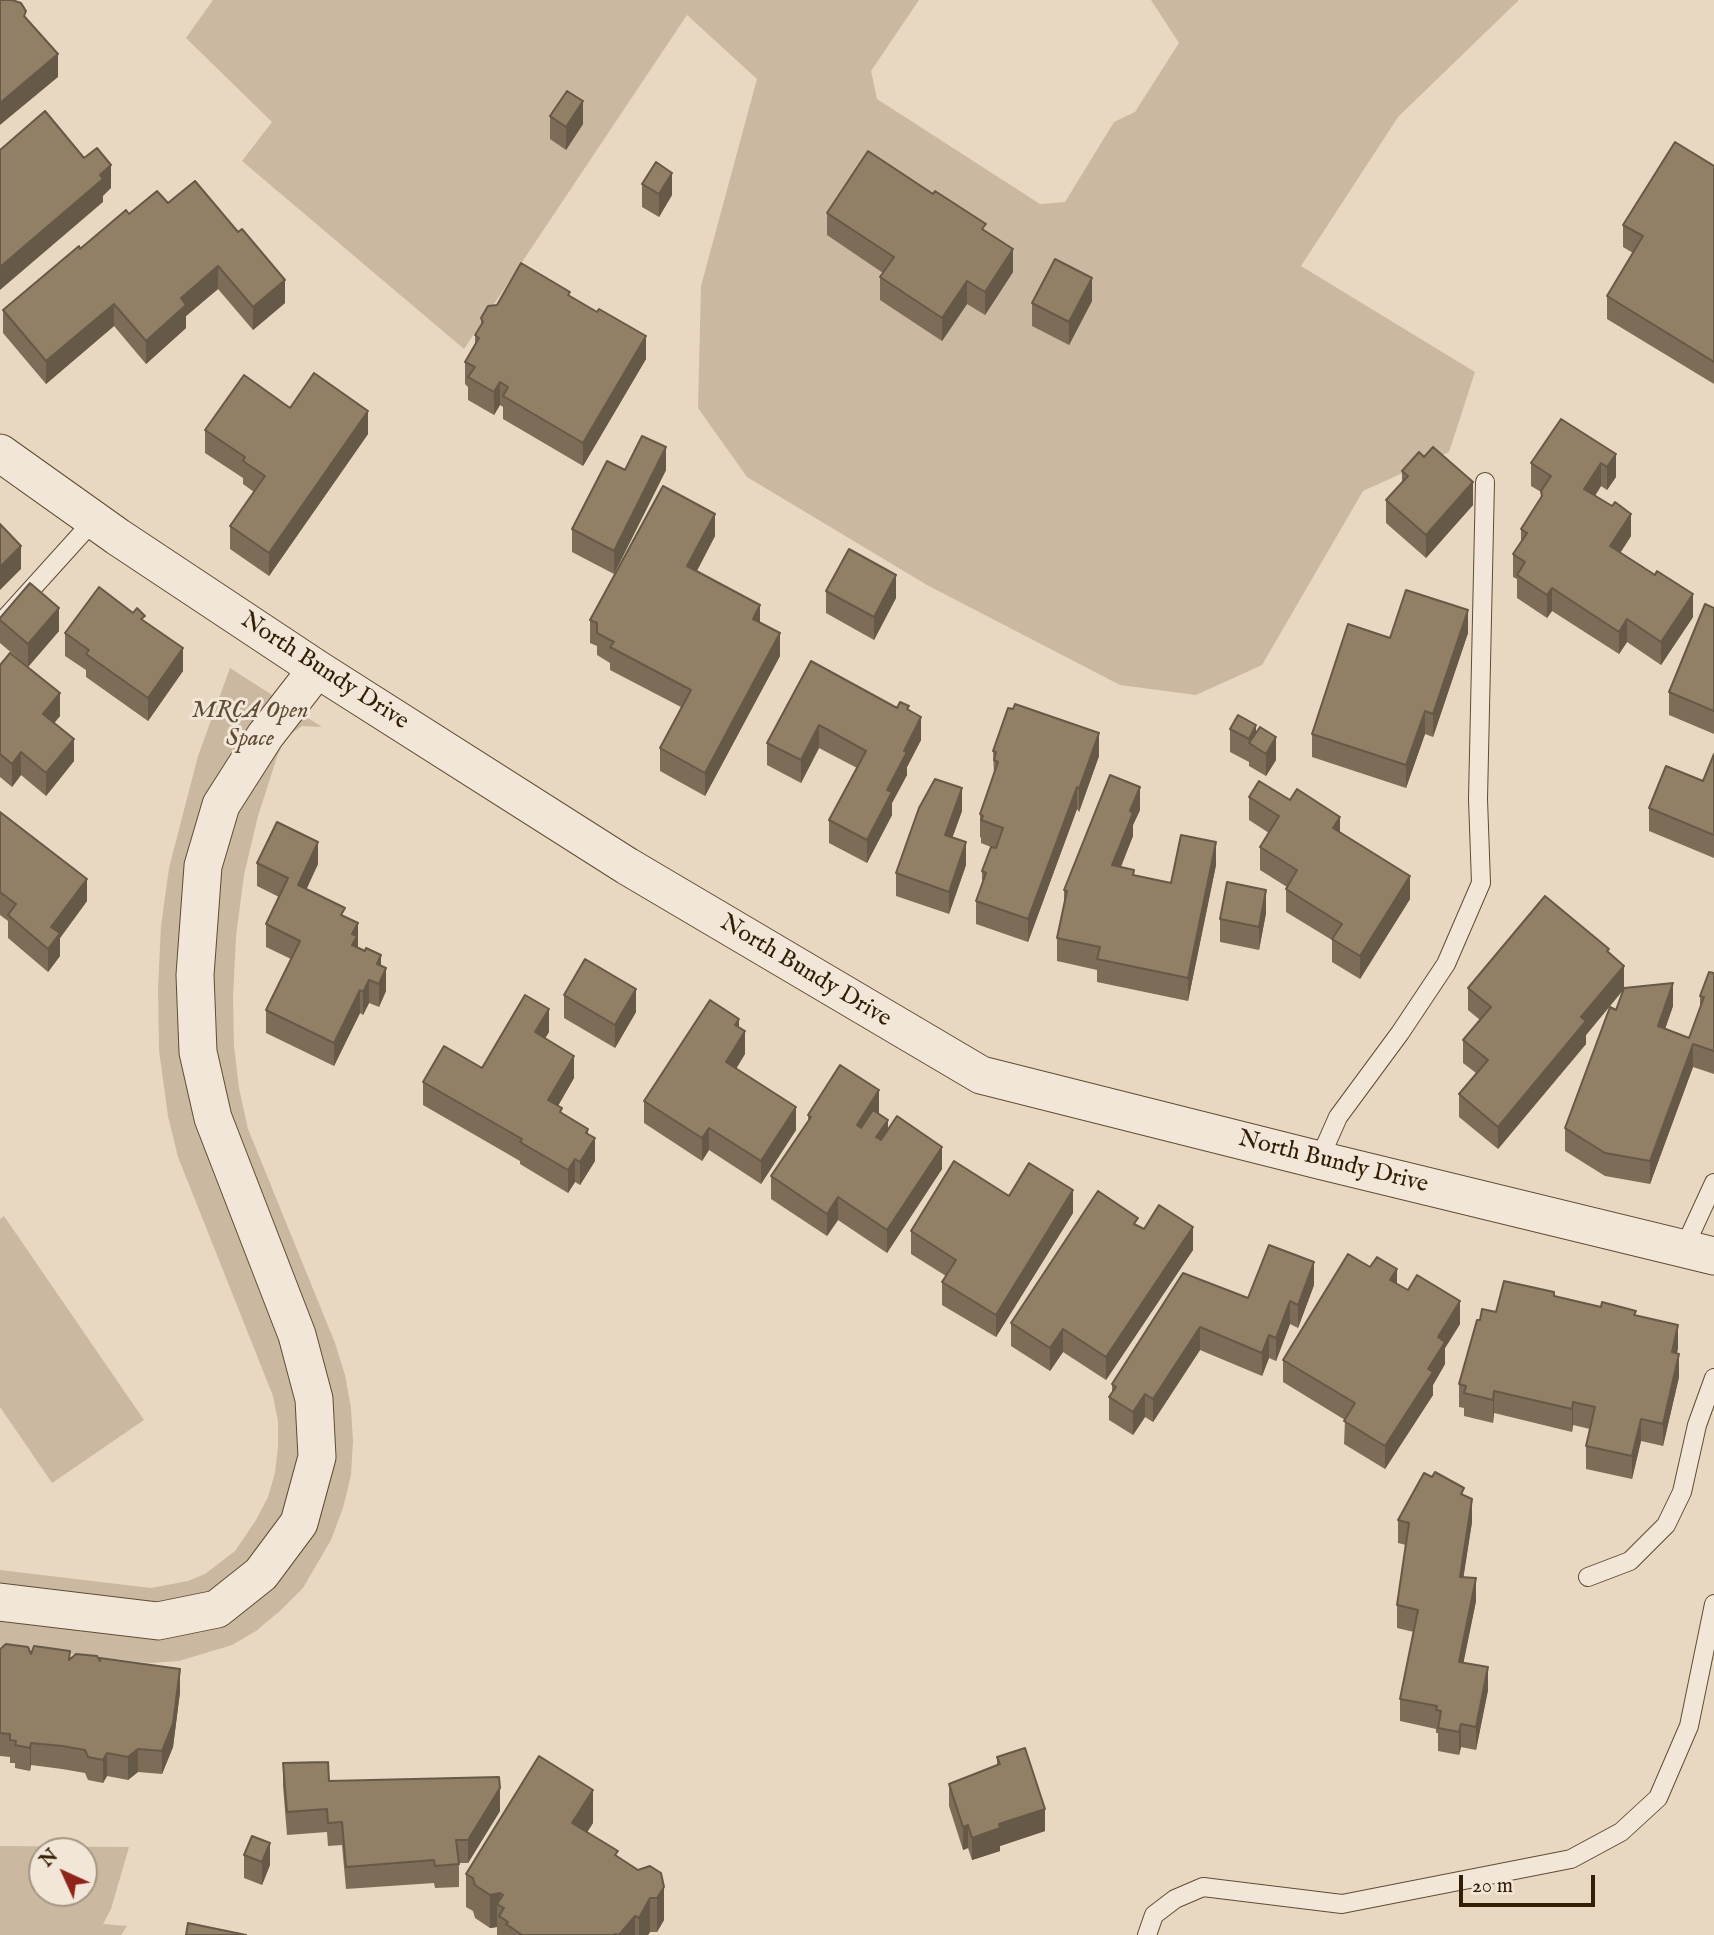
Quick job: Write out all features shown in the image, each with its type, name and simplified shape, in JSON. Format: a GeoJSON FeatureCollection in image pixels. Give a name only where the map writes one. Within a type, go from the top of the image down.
{"type":"FeatureCollection","features":[{"type":"Feature","properties":{"kind":"street","name":"North Bundy Drive"},"geometry":{"type":"LineString","coordinates":[[0,453],[94,520],[317,669],[627,866],[981,1075],[1699,1252]]}},
{"type":"Feature","properties":{"kind":"street"},"geometry":{"type":"LineString","coordinates":[[0,1602],[158,1621],[217,1609],[261,1574],[299,1523],[317,1457],[314,1399],[297,1335],[213,1118],[198,1052],[195,975],[203,866],[221,805],[265,736],[317,669]]}},
{"type":"Feature","properties":{"kind":"lane"},"geometry":{"type":"LineString","coordinates":[[1319,1160],[1338,1117],[1400,1033],[1446,964],[1481,883],[1478,799],[1485,482]]}},
{"type":"Feature","properties":{"kind":"lane"},"geometry":{"type":"LineString","coordinates":[[0,624],[94,520]]}},
{"type":"Feature","properties":{"kind":"lane"},"geometry":{"type":"LineString","coordinates":[[1699,1252],[1714,1183]]}},
{"type":"Feature","properties":{"kind":"lane"},"geometry":{"type":"LineString","coordinates":[[1588,1577],[1630,1561],[1666,1525],[1682,1492],[1697,1425],[1714,1378]]}},
{"type":"Feature","properties":{"kind":"lane"},"geometry":{"type":"LineString","coordinates":[[1147,1935],[1154,1915],[1175,1899],[1203,1887],[1342,1904],[1571,1859],[1621,1832],[1658,1798],[1689,1726],[1714,1604]]}},
{"type":"Feature","properties":{"kind":"green space"},"geometry":{"type":"Polygon","coordinates":[[[213,0],[919,0],[871,71],[877,99],[1040,204],[1065,202],[1114,122],[1135,112],[1179,43],[1151,0],[1519,0],[1398,117],[1301,266],[1475,372],[1449,452],[1363,491],[1262,665],[1196,695],[1120,685],[927,585],[747,477],[698,408],[701,286],[757,79],[687,15],[464,349],[242,161],[272,122],[186,38],[213,0]]]}},
{"type":"Feature","properties":{"kind":"green space","name":"MRCA Open Space"},"geometry":{"type":"Polygon","coordinates":[[[230,668],[322,727],[302,726],[286,737],[258,816],[244,875],[236,936],[234,1046],[248,1129],[335,1343],[345,1375],[353,1441],[351,1475],[331,1540],[303,1588],[256,1631],[232,1645],[179,1661],[150,1663],[0,1646],[0,1570],[151,1588],[188,1581],[205,1574],[235,1551],[268,1497],[275,1473],[278,1421],[273,1396],[178,1157],[168,1116],[159,1050],[161,926],[169,868],[198,756],[230,668]]]}},
{"type":"Feature","properties":{"kind":"green space"},"geometry":{"type":"Polygon","coordinates":[[[4,1216],[144,1420],[52,1483],[0,1407],[0,1219],[4,1216]]]}},
{"type":"Feature","properties":{"kind":"green space"},"geometry":{"type":"Polygon","coordinates":[[[0,1846],[28,1846],[28,1907],[98,1907],[98,1847],[129,1847],[111,1909],[103,1924],[127,1926],[121,1935],[0,1935],[0,1846]]]}},
{"type":"Feature","properties":{"kind":"building"},"geometry":{"type":"Polygon","coordinates":[[[0,0],[21,3],[26,11],[24,16],[58,54],[0,103],[0,0]]]}},
{"type":"Feature","properties":{"kind":"building"},"geometry":{"type":"Polygon","coordinates":[[[567,91],[583,101],[566,127],[550,116],[567,91]]]}},
{"type":"Feature","properties":{"kind":"building"},"geometry":{"type":"Polygon","coordinates":[[[45,111],[84,158],[97,148],[111,165],[100,175],[103,179],[0,267],[0,150],[45,111]]]}},
{"type":"Feature","properties":{"kind":"building"},"geometry":{"type":"Polygon","coordinates":[[[1675,142],[1714,166],[1714,362],[1607,296],[1643,236],[1623,225],[1675,142]]]}},
{"type":"Feature","properties":{"kind":"building"},"geometry":{"type":"Polygon","coordinates":[[[868,151],[933,194],[935,191],[986,224],[982,229],[1013,249],[985,292],[967,281],[942,318],[880,277],[894,257],[827,213],[868,151]]]}},
{"type":"Feature","properties":{"kind":"building"},"geometry":{"type":"Polygon","coordinates":[[[656,162],[672,173],[659,194],[642,184],[656,162]]]}},
{"type":"Feature","properties":{"kind":"building"},"geometry":{"type":"Polygon","coordinates":[[[195,181],[238,232],[242,229],[285,280],[253,307],[218,266],[181,298],[186,305],[146,341],[114,304],[46,361],[3,310],[126,210],[129,214],[157,191],[168,203],[195,181]]]}},
{"type":"Feature","properties":{"kind":"building"},"geometry":{"type":"Polygon","coordinates":[[[1055,259],[1092,278],[1069,322],[1032,303],[1055,259]]]}},
{"type":"Feature","properties":{"kind":"building"},"geometry":{"type":"Polygon","coordinates":[[[521,263],[570,292],[568,295],[597,312],[599,309],[646,336],[583,443],[503,396],[508,387],[500,382],[494,392],[468,377],[475,367],[465,362],[479,338],[475,335],[483,322],[481,318],[488,306],[497,305],[521,263]]]}},
{"type":"Feature","properties":{"kind":"building"},"geometry":{"type":"Polygon","coordinates":[[[314,373],[368,411],[269,553],[230,526],[265,476],[243,461],[245,457],[205,430],[244,375],[290,408],[314,373]]]}},
{"type":"Feature","properties":{"kind":"building"},"geometry":{"type":"Polygon","coordinates":[[[1561,419],[1616,454],[1607,467],[1601,463],[1584,489],[1612,506],[1615,502],[1631,514],[1610,546],[1655,575],[1657,571],[1693,594],[1661,642],[1627,619],[1619,632],[1552,588],[1547,595],[1517,575],[1525,562],[1513,554],[1527,533],[1521,529],[1551,476],[1531,463],[1561,419]]]}},
{"type":"Feature","properties":{"kind":"building"},"geometry":{"type":"Polygon","coordinates":[[[642,436],[666,447],[614,551],[572,529],[607,461],[625,470],[642,436]]]}},
{"type":"Feature","properties":{"kind":"building"},"geometry":{"type":"Polygon","coordinates":[[[1433,447],[1473,482],[1426,535],[1386,500],[1408,476],[1402,471],[1419,452],[1424,457],[1433,447]]]}},
{"type":"Feature","properties":{"kind":"building"},"geometry":{"type":"Polygon","coordinates":[[[663,486],[715,514],[687,566],[760,605],[753,619],[780,633],[705,773],[660,748],[691,690],[610,647],[614,642],[597,633],[597,623],[590,620],[663,486]]]}},
{"type":"Feature","properties":{"kind":"building"},"geometry":{"type":"Polygon","coordinates":[[[0,524],[21,546],[0,567],[0,524]]]}},
{"type":"Feature","properties":{"kind":"building"},"geometry":{"type":"Polygon","coordinates":[[[849,549],[896,575],[874,617],[826,591],[849,549]]]}},
{"type":"Feature","properties":{"kind":"building"},"geometry":{"type":"Polygon","coordinates":[[[30,583],[59,608],[28,644],[0,618],[30,583]]]}},
{"type":"Feature","properties":{"kind":"building"},"geometry":{"type":"Polygon","coordinates":[[[99,587],[133,613],[137,608],[145,616],[141,619],[183,648],[148,698],[86,654],[89,650],[65,633],[99,587]]]}},
{"type":"Feature","properties":{"kind":"building"},"geometry":{"type":"Polygon","coordinates":[[[1406,590],[1468,610],[1433,714],[1425,711],[1406,765],[1312,734],[1348,624],[1390,638],[1406,590]]]}},
{"type":"Feature","properties":{"kind":"building"},"geometry":{"type":"Polygon","coordinates":[[[1705,604],[1714,608],[1714,711],[1669,692],[1705,604]]]}},
{"type":"Feature","properties":{"kind":"building"},"geometry":{"type":"Polygon","coordinates":[[[10,653],[60,693],[43,714],[74,739],[46,773],[21,752],[12,764],[0,754],[0,665],[10,653]]]}},
{"type":"Feature","properties":{"kind":"building"},"geometry":{"type":"Polygon","coordinates":[[[811,661],[897,708],[900,702],[909,706],[907,709],[921,717],[887,790],[892,792],[867,840],[829,820],[866,751],[819,725],[801,760],[767,743],[811,661]]]}},
{"type":"Feature","properties":{"kind":"building"},"geometry":{"type":"Polygon","coordinates":[[[1015,704],[1099,733],[1028,919],[976,901],[986,873],[982,871],[991,847],[996,848],[1003,828],[981,820],[983,816],[980,814],[998,762],[994,760],[996,752],[993,751],[1008,708],[1013,709],[1015,704]]]}},
{"type":"Feature","properties":{"kind":"building"},"geometry":{"type":"Polygon","coordinates":[[[1238,715],[1256,725],[1249,739],[1230,729],[1238,715]]]}},
{"type":"Feature","properties":{"kind":"building"},"geometry":{"type":"Polygon","coordinates":[[[1260,727],[1276,737],[1266,754],[1249,743],[1260,727]]]}},
{"type":"Feature","properties":{"kind":"building"},"geometry":{"type":"Polygon","coordinates":[[[1714,754],[1714,835],[1649,808],[1666,766],[1703,781],[1714,754]]]}},
{"type":"Feature","properties":{"kind":"building"},"geometry":{"type":"Polygon","coordinates":[[[1110,775],[1140,787],[1130,811],[1133,813],[1112,865],[1134,870],[1133,875],[1171,883],[1181,835],[1216,842],[1188,978],[1097,959],[1100,947],[1057,938],[1067,891],[1064,890],[1110,775]]]}},
{"type":"Feature","properties":{"kind":"building"},"geometry":{"type":"Polygon","coordinates":[[[935,779],[962,788],[945,835],[966,842],[949,892],[896,873],[919,808],[935,779]]]}},
{"type":"Feature","properties":{"kind":"building"},"geometry":{"type":"Polygon","coordinates":[[[1259,781],[1290,800],[1297,789],[1340,817],[1333,828],[1410,876],[1360,956],[1332,939],[1342,924],[1286,889],[1297,870],[1260,847],[1279,816],[1249,797],[1259,781]]]}},
{"type":"Feature","properties":{"kind":"building"},"geometry":{"type":"Polygon","coordinates":[[[0,812],[87,879],[51,927],[60,933],[48,949],[8,915],[16,904],[0,892],[0,812]]]}},
{"type":"Feature","properties":{"kind":"building"},"geometry":{"type":"Polygon","coordinates":[[[277,822],[318,842],[298,885],[345,908],[341,915],[358,923],[352,934],[357,936],[352,945],[381,955],[377,964],[386,968],[379,984],[369,980],[363,992],[360,990],[334,1043],[266,1010],[300,941],[266,924],[288,878],[257,863],[277,822]]]}},
{"type":"Feature","properties":{"kind":"building"},"geometry":{"type":"Polygon","coordinates":[[[1227,882],[1266,890],[1259,927],[1220,919],[1227,882]]]}},
{"type":"Feature","properties":{"kind":"building"},"geometry":{"type":"Polygon","coordinates":[[[1545,896],[1609,949],[1607,951],[1624,966],[1581,1017],[1586,1021],[1498,1127],[1459,1094],[1488,1060],[1463,1040],[1491,1007],[1468,988],[1545,896]]]}},
{"type":"Feature","properties":{"kind":"building"},"geometry":{"type":"Polygon","coordinates":[[[585,959],[636,989],[615,1025],[564,995],[585,959]]]}},
{"type":"Feature","properties":{"kind":"building"},"geometry":{"type":"Polygon","coordinates":[[[1709,972],[1714,973],[1714,1051],[1693,1044],[1650,1161],[1605,1153],[1565,1128],[1610,1007],[1616,1010],[1624,988],[1673,983],[1658,1026],[1689,1038],[1704,997],[1700,996],[1709,972]]]}},
{"type":"Feature","properties":{"kind":"building"},"geometry":{"type":"Polygon","coordinates":[[[525,995],[549,1009],[535,1032],[574,1056],[548,1100],[562,1108],[560,1112],[588,1129],[586,1133],[595,1138],[580,1162],[575,1159],[568,1170],[520,1142],[522,1139],[423,1082],[444,1046],[482,1068],[525,995]]]}},
{"type":"Feature","properties":{"kind":"building"},"geometry":{"type":"Polygon","coordinates":[[[710,1000],[739,1019],[735,1025],[745,1031],[726,1062],[796,1107],[761,1161],[709,1128],[702,1138],[644,1101],[710,1000]]]}},
{"type":"Feature","properties":{"kind":"building"},"geometry":{"type":"Polygon","coordinates":[[[840,1065],[879,1090],[857,1125],[861,1128],[873,1110],[888,1120],[876,1137],[881,1140],[897,1116],[942,1147],[887,1230],[838,1197],[827,1214],[771,1176],[811,1117],[808,1115],[840,1065]]]}},
{"type":"Feature","properties":{"kind":"building"},"geometry":{"type":"Polygon","coordinates":[[[954,1161],[1009,1196],[1029,1163],[1073,1190],[996,1315],[942,1282],[956,1260],[911,1231],[954,1161]]]}},
{"type":"Feature","properties":{"kind":"building"},"geometry":{"type":"Polygon","coordinates":[[[1098,1191],[1138,1218],[1134,1224],[1144,1229],[1159,1205],[1193,1227],[1106,1357],[1063,1329],[1050,1348],[1011,1323],[1098,1191]]]}},
{"type":"Feature","properties":{"kind":"building"},"geometry":{"type":"Polygon","coordinates":[[[1269,1245],[1314,1262],[1298,1305],[1290,1301],[1276,1338],[1269,1335],[1262,1353],[1200,1327],[1153,1399],[1145,1394],[1133,1412],[1109,1397],[1116,1387],[1112,1384],[1183,1273],[1248,1298],[1269,1245]]]}},
{"type":"Feature","properties":{"kind":"building"},"geometry":{"type":"Polygon","coordinates":[[[1348,1254],[1370,1267],[1377,1257],[1397,1269],[1390,1280],[1408,1290],[1417,1275],[1460,1301],[1438,1337],[1445,1342],[1428,1369],[1433,1372],[1385,1446],[1344,1421],[1355,1403],[1283,1360],[1348,1254]]]}},
{"type":"Feature","properties":{"kind":"building"},"geometry":{"type":"Polygon","coordinates":[[[1504,1281],[1554,1292],[1554,1296],[1601,1307],[1602,1302],[1636,1311],[1634,1315],[1678,1325],[1672,1352],[1679,1354],[1663,1424],[1641,1419],[1632,1456],[1586,1446],[1595,1407],[1573,1402],[1572,1409],[1494,1391],[1493,1400],[1464,1393],[1466,1386],[1459,1384],[1477,1320],[1480,1320],[1482,1309],[1496,1312],[1504,1281]]]}},
{"type":"Feature","properties":{"kind":"building"},"geometry":{"type":"Polygon","coordinates":[[[1435,1472],[1464,1488],[1461,1494],[1472,1499],[1460,1577],[1476,1578],[1459,1662],[1488,1667],[1476,1727],[1461,1724],[1459,1732],[1438,1728],[1441,1711],[1436,1710],[1437,1706],[1400,1699],[1418,1610],[1397,1605],[1409,1523],[1398,1520],[1424,1473],[1432,1477],[1435,1472]]]}},
{"type":"Feature","properties":{"kind":"building"},"geometry":{"type":"Polygon","coordinates":[[[6,1644],[28,1647],[31,1654],[34,1646],[70,1651],[69,1660],[76,1654],[97,1656],[100,1661],[100,1658],[180,1669],[173,1724],[162,1751],[138,1749],[128,1757],[107,1753],[103,1760],[88,1757],[85,1750],[62,1746],[31,1743],[30,1748],[15,1745],[16,1741],[10,1740],[10,1734],[0,1733],[0,1649],[6,1644]]]}},
{"type":"Feature","properties":{"kind":"building"},"geometry":{"type":"Polygon","coordinates":[[[1025,1748],[1045,1809],[999,1824],[1000,1828],[972,1838],[968,1825],[963,1827],[949,1784],[1000,1764],[997,1757],[1025,1748]]]}},
{"type":"Feature","properties":{"kind":"building"},"geometry":{"type":"Polygon","coordinates":[[[539,1756],[593,1790],[572,1823],[618,1851],[615,1855],[638,1870],[650,1866],[661,1873],[664,1887],[657,1898],[650,1898],[639,1918],[635,1916],[619,1935],[522,1935],[499,1916],[504,1908],[497,1904],[503,1895],[490,1895],[475,1885],[473,1878],[466,1874],[539,1756]]]}},
{"type":"Feature","properties":{"kind":"building"},"geometry":{"type":"Polygon","coordinates":[[[328,1762],[329,1781],[499,1777],[500,1788],[468,1840],[456,1840],[459,1864],[435,1866],[434,1860],[346,1867],[342,1822],[328,1823],[327,1809],[287,1812],[283,1763],[328,1762]]]}},
{"type":"Feature","properties":{"kind":"building"},"geometry":{"type":"Polygon","coordinates":[[[252,1836],[270,1843],[262,1862],[244,1855],[252,1836]]]}},
{"type":"Feature","properties":{"kind":"building"},"geometry":{"type":"Polygon","coordinates":[[[188,1923],[246,1935],[186,1935],[188,1923]]]}}]}
